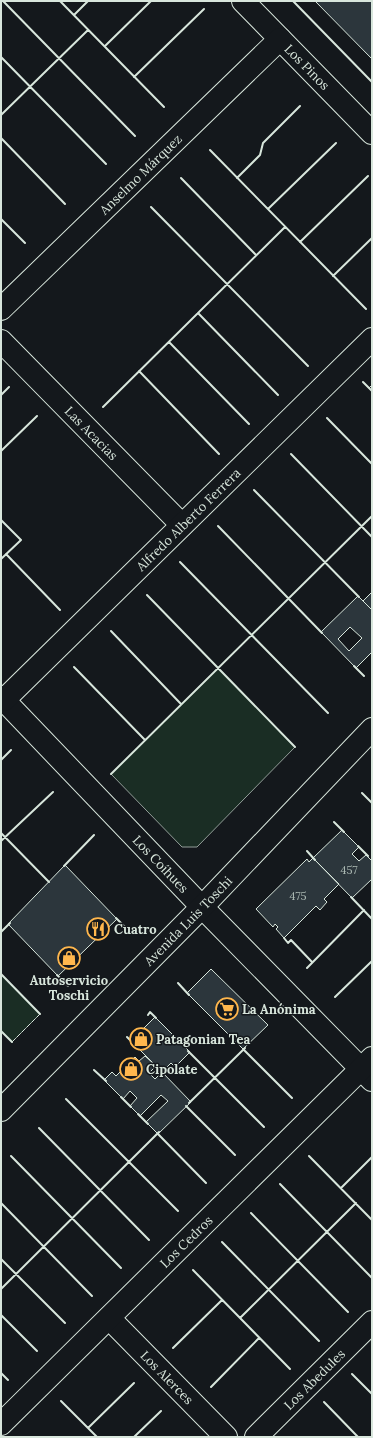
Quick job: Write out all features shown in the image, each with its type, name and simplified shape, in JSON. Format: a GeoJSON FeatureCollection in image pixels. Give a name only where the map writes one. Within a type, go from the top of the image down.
{"type":"FeatureCollection","features":[{"type":"Feature","properties":{"kind":"street","name":"Los Pinos"},"geometry":{"type":"LineString","coordinates":[[243,1],[372,133]]}},
{"type":"Feature","properties":{"kind":"street","name":"Anselmo Márquez"},"geometry":{"type":"LineString","coordinates":[[1,309],[280,39]]}},
{"type":"Feature","properties":{"kind":"street","name":"Alfredo Alberto Ferrera"},"geometry":{"type":"LineString","coordinates":[[2,698],[372,339]]}},
{"type":"Feature","properties":{"kind":"street","name":"Las Acacias"},"geometry":{"type":"LineString","coordinates":[[1,341],[182,525]]}},
{"type":"Feature","properties":{"kind":"street","name":"Los Coíhues"},"geometry":{"type":"LineString","coordinates":[[2,698],[202,907],[368,1069]]}},
{"type":"Feature","properties":{"kind":"street","name":"Avenida Luis Toschi"},"geometry":{"type":"LineString","coordinates":[[1,1110],[202,907],[372,729]]}},
{"type":"Feature","properties":{"kind":"street","name":"Los Cedros"},"geometry":{"type":"LineString","coordinates":[[1,1424],[368,1069]]}},
{"type":"Feature","properties":{"kind":"street","name":"Los Alerces"},"geometry":{"type":"LineString","coordinates":[[109,1318],[226,1437]]}},
{"type":"Feature","properties":{"kind":"street","name":"Los Abedules"},"geometry":{"type":"LineString","coordinates":[[256,1437],[372,1322]]}},
{"type":"Feature","properties":{"kind":"green space"},"geometry":{"type":"Polygon","coordinates":[[[218,668],[295,747],[197,847],[182,847],[111,774],[218,668]]]}},
{"type":"Feature","properties":{"kind":"green space"},"geometry":{"type":"Polygon","coordinates":[[[1,974],[40,1014],[12,1042],[1,1031],[1,974]]]}},
{"type":"Feature","properties":{"kind":"building"},"geometry":{"type":"Polygon","coordinates":[[[315,1],[372,1],[372,59],[315,1]]]}},
{"type":"Feature","properties":{"kind":"building"},"geometry":{"type":"Polygon","coordinates":[[[372,592],[372,610],[363,601],[372,592]]]}},
{"type":"Feature","properties":{"kind":"building"},"geometry":{"type":"Polygon","coordinates":[[[358,596],[372,610],[372,652],[356,668],[321,632],[358,596]],[[350,627],[338,639],[349,651],[362,638],[350,627]]]}},
{"type":"Feature","properties":{"kind":"building"},"geometry":{"type":"Polygon","coordinates":[[[342,830],[359,847],[352,854],[359,861],[366,855],[372,861],[372,879],[352,898],[313,858],[342,830]]]}},
{"type":"Feature","properties":{"kind":"building"},"geometry":{"type":"Polygon","coordinates":[[[313,858],[339,884],[324,899],[327,902],[320,910],[316,906],[284,938],[276,929],[278,927],[275,924],[273,927],[256,909],[307,859],[309,862],[313,858]]]}},
{"type":"Feature","properties":{"kind":"building"},"geometry":{"type":"Polygon","coordinates":[[[65,865],[117,919],[58,976],[8,924],[65,865]]]}},
{"type":"Feature","properties":{"kind":"building","name":"La Anónima"},"geometry":{"type":"Polygon","coordinates":[[[211,969],[268,1025],[243,1049],[187,993],[211,969]]]}},
{"type":"Feature","properties":{"kind":"building"},"geometry":{"type":"Polygon","coordinates":[[[155,1017],[190,1052],[175,1067],[171,1063],[162,1072],[131,1041],[155,1017]]]}},
{"type":"Feature","properties":{"kind":"building"},"geometry":{"type":"Polygon","coordinates":[[[145,1056],[156,1066],[149,1073],[155,1079],[162,1072],[191,1102],[158,1134],[146,1122],[168,1101],[161,1095],[140,1116],[130,1106],[137,1098],[130,1091],[123,1099],[104,1080],[112,1072],[116,1076],[135,1057],[139,1061],[145,1056]]]}},
{"type":"Feature","properties":{"kind":"fence"},"geometry":{"type":"LineString","coordinates":[[369,388],[372,385]]}},
{"type":"Feature","properties":{"kind":"fence"},"geometry":{"type":"LineString","coordinates":[[12,1042],[40,1014]]}},
{"type":"Feature","properties":{"kind":"wall"},"geometry":{"type":"LineString","coordinates":[[3,1],[135,136]]}},
{"type":"Feature","properties":{"kind":"wall"},"geometry":{"type":"LineString","coordinates":[[60,1],[164,107]]}},
{"type":"Feature","properties":{"kind":"wall"},"geometry":{"type":"LineString","coordinates":[[74,15],[88,1]]}},
{"type":"Feature","properties":{"kind":"wall"},"geometry":{"type":"LineString","coordinates":[[105,46],[151,1]]}},
{"type":"Feature","properties":{"kind":"wall"},"geometry":{"type":"LineString","coordinates":[[293,1],[372,82]]}},
{"type":"Feature","properties":{"kind":"wall"},"geometry":{"type":"LineString","coordinates":[[134,77],[204,9]]}},
{"type":"Feature","properties":{"kind":"wall"},"geometry":{"type":"LineString","coordinates":[[1,115],[88,30]]}},
{"type":"Feature","properties":{"kind":"wall"},"geometry":{"type":"LineString","coordinates":[[1,57],[106,164]]}},
{"type":"Feature","properties":{"kind":"wall"},"geometry":{"type":"LineString","coordinates":[[237,178],[260,155],[263,143],[300,106]]}},
{"type":"Feature","properties":{"kind":"wall"},"geometry":{"type":"LineString","coordinates":[[1,138],[65,204]]}},
{"type":"Feature","properties":{"kind":"wall"},"geometry":{"type":"LineString","coordinates":[[268,209],[336,143]]}},
{"type":"Feature","properties":{"kind":"wall"},"geometry":{"type":"LineString","coordinates":[[210,150],[366,309]]}},
{"type":"Feature","properties":{"kind":"wall"},"geometry":{"type":"LineString","coordinates":[[300,242],[368,176]]}},
{"type":"Feature","properties":{"kind":"wall"},"geometry":{"type":"LineString","coordinates":[[181,178],[256,255]]}},
{"type":"Feature","properties":{"kind":"wall"},"geometry":{"type":"LineString","coordinates":[[151,207],[308,366]]}},
{"type":"Feature","properties":{"kind":"wall"},"geometry":{"type":"LineString","coordinates":[[1,219],[25,243]]}},
{"type":"Feature","properties":{"kind":"wall"},"geometry":{"type":"LineString","coordinates":[[103,407],[285,227]]}},
{"type":"Feature","properties":{"kind":"wall"},"geometry":{"type":"LineString","coordinates":[[333,276],[372,238]]}},
{"type":"Feature","properties":{"kind":"wall"},"geometry":{"type":"LineString","coordinates":[[198,313],[278,395]]}},
{"type":"Feature","properties":{"kind":"wall"},"geometry":{"type":"LineString","coordinates":[[169,342],[249,424]]}},
{"type":"Feature","properties":{"kind":"wall"},"geometry":{"type":"LineString","coordinates":[[139,371],[219,454]]}},
{"type":"Feature","properties":{"kind":"wall"},"geometry":{"type":"LineString","coordinates":[[363,382],[372,391]]}},
{"type":"Feature","properties":{"kind":"wall"},"geometry":{"type":"LineString","coordinates":[[1,395],[9,387]]}},
{"type":"Feature","properties":{"kind":"wall"},"geometry":{"type":"LineString","coordinates":[[1,451],[37,416]]}},
{"type":"Feature","properties":{"kind":"wall"},"geometry":{"type":"LineString","coordinates":[[327,418],[372,464]]}},
{"type":"Feature","properties":{"kind":"wall"},"geometry":{"type":"LineString","coordinates":[[291,454],[372,537]]}},
{"type":"Feature","properties":{"kind":"wall"},"geometry":{"type":"LineString","coordinates":[[254,490],[359,597]]}},
{"type":"Feature","properties":{"kind":"wall"},"geometry":{"type":"LineString","coordinates":[[111,774],[372,516]]}},
{"type":"Feature","properties":{"kind":"wall"},"geometry":{"type":"LineString","coordinates":[[1,520],[21,540],[1,559]]}},
{"type":"Feature","properties":{"kind":"wall"},"geometry":{"type":"LineString","coordinates":[[218,526],[322,633]]}},
{"type":"Feature","properties":{"kind":"wall"},"geometry":{"type":"LineString","coordinates":[[6,554],[60,610]]}},
{"type":"Feature","properties":{"kind":"wall"},"geometry":{"type":"LineString","coordinates":[[180,562],[328,713]]}},
{"type":"Feature","properties":{"kind":"wall"},"geometry":{"type":"LineString","coordinates":[[147,595],[295,747]]}},
{"type":"Feature","properties":{"kind":"wall"},"geometry":{"type":"LineString","coordinates":[[111,631],[181,704]]}},
{"type":"Feature","properties":{"kind":"wall"},"geometry":{"type":"LineString","coordinates":[[354,666],[364,676]]}},
{"type":"Feature","properties":{"kind":"wall"},"geometry":{"type":"LineString","coordinates":[[74,667],[145,740]]}},
{"type":"Feature","properties":{"kind":"wall"},"geometry":{"type":"LineString","coordinates":[[1,760],[11,750]]}},
{"type":"Feature","properties":{"kind":"wall"},"geometry":{"type":"LineString","coordinates":[[1,841],[53,792]]}},
{"type":"Feature","properties":{"kind":"wall"},"geometry":{"type":"LineString","coordinates":[[362,793],[372,803]]}},
{"type":"Feature","properties":{"kind":"wall"},"geometry":{"type":"LineString","coordinates":[[334,822],[344,832]]}},
{"type":"Feature","properties":{"kind":"wall"},"geometry":{"type":"LineString","coordinates":[[1,833],[49,882]]}},
{"type":"Feature","properties":{"kind":"wall"},"geometry":{"type":"LineString","coordinates":[[64,866],[94,835]]}},
{"type":"Feature","properties":{"kind":"wall"},"geometry":{"type":"LineString","coordinates":[[358,846],[368,856]]}},
{"type":"Feature","properties":{"kind":"wall"},"geometry":{"type":"LineString","coordinates":[[307,851],[315,860]]}},
{"type":"Feature","properties":{"kind":"wall"},"geometry":{"type":"LineString","coordinates":[[351,897],[372,919]]}},
{"type":"Feature","properties":{"kind":"wall"},"geometry":{"type":"LineString","coordinates":[[307,968],[364,910]]}},
{"type":"Feature","properties":{"kind":"wall"},"geometry":{"type":"LineString","coordinates":[[116,918],[126,928]]}},
{"type":"Feature","properties":{"kind":"wall"},"geometry":{"type":"LineString","coordinates":[[1,932],[10,923]]}},
{"type":"Feature","properties":{"kind":"wall"},"geometry":{"type":"LineString","coordinates":[[284,938],[288,943],[291,940],[312,962]]}},
{"type":"Feature","properties":{"kind":"wall"},"geometry":{"type":"LineString","coordinates":[[335,997],[372,961]]}},
{"type":"Feature","properties":{"kind":"wall"},"geometry":{"type":"LineString","coordinates":[[1,974],[40,1014]]}},
{"type":"Feature","properties":{"kind":"wall"},"geometry":{"type":"LineString","coordinates":[[57,975],[68,986]]}},
{"type":"Feature","properties":{"kind":"wall"},"geometry":{"type":"LineString","coordinates":[[178,983],[189,995]]}},
{"type":"Feature","properties":{"kind":"wall"},"geometry":{"type":"LineString","coordinates":[[148,1015],[150,1012],[156,1018]]}},
{"type":"Feature","properties":{"kind":"wall"},"geometry":{"type":"LineString","coordinates":[[1,1031],[12,1042]]}},
{"type":"Feature","properties":{"kind":"wall"},"geometry":{"type":"LineString","coordinates":[[127,1037],[132,1042]]}},
{"type":"Feature","properties":{"kind":"wall"},"geometry":{"type":"LineString","coordinates":[[189,1103],[245,1048]]}},
{"type":"Feature","properties":{"kind":"wall"},"geometry":{"type":"LineString","coordinates":[[243,1049],[292,1098]]}},
{"type":"Feature","properties":{"kind":"wall"},"geometry":{"type":"LineString","coordinates":[[188,1051],[264,1127]]}},
{"type":"Feature","properties":{"kind":"wall"},"geometry":{"type":"LineString","coordinates":[[94,1070],[106,1081]]}},
{"type":"Feature","properties":{"kind":"wall"},"geometry":{"type":"LineString","coordinates":[[121,1097],[131,1107]]}},
{"type":"Feature","properties":{"kind":"wall"},"geometry":{"type":"LineString","coordinates":[[66,1099],[178,1211]]}},
{"type":"Feature","properties":{"kind":"wall"},"geometry":{"type":"LineString","coordinates":[[186,1106],[235,1155]]}},
{"type":"Feature","properties":{"kind":"wall"},"geometry":{"type":"LineString","coordinates":[[138,1114],[148,1124]]}},
{"type":"Feature","properties":{"kind":"wall"},"geometry":{"type":"LineString","coordinates":[[39,1128],[149,1240]]}},
{"type":"Feature","properties":{"kind":"wall"},"geometry":{"type":"LineString","coordinates":[[1,1289],[159,1132]]}},
{"type":"Feature","properties":{"kind":"wall"},"geometry":{"type":"LineString","coordinates":[[158,1134],[206,1183]]}},
{"type":"Feature","properties":{"kind":"wall"},"geometry":{"type":"LineString","coordinates":[[11,1156],[121,1268]]}},
{"type":"Feature","properties":{"kind":"wall"},"geometry":{"type":"LineString","coordinates":[[309,1156],[372,1220]]}},
{"type":"Feature","properties":{"kind":"wall"},"geometry":{"type":"LineString","coordinates":[[341,1188],[372,1157]]}},
{"type":"Feature","properties":{"kind":"wall"},"geometry":{"type":"LineString","coordinates":[[280,1184],[372,1278]]}},
{"type":"Feature","properties":{"kind":"wall"},"geometry":{"type":"LineString","coordinates":[[1,1203],[92,1296]]}},
{"type":"Feature","properties":{"kind":"wall"},"geometry":{"type":"LineString","coordinates":[[240,1318],[356,1203]]}},
{"type":"Feature","properties":{"kind":"wall"},"geometry":{"type":"LineString","coordinates":[[251,1213],[348,1312]]}},
{"type":"Feature","properties":{"kind":"wall"},"geometry":{"type":"LineString","coordinates":[[222,1242],[319,1341]]}},
{"type":"Feature","properties":{"kind":"wall"},"geometry":{"type":"LineString","coordinates":[[1,1259],[65,1323]]}},
{"type":"Feature","properties":{"kind":"wall"},"geometry":{"type":"LineString","coordinates":[[193,1270],[290,1369]]}},
{"type":"Feature","properties":{"kind":"wall"},"geometry":{"type":"LineString","coordinates":[[173,1348],[222,1300]]}},
{"type":"Feature","properties":{"kind":"wall"},"geometry":{"type":"LineString","coordinates":[[1,1315],[37,1351]]}},
{"type":"Feature","properties":{"kind":"wall"},"geometry":{"type":"LineString","coordinates":[[211,1387],[259,1338]]}},
{"type":"Feature","properties":{"kind":"wall"},"geometry":{"type":"LineString","coordinates":[[1,1373],[8,1380]]}},
{"type":"Feature","properties":{"kind":"wall"},"geometry":{"type":"LineString","coordinates":[[352,1374],[372,1394]]}},
{"type":"Feature","properties":{"kind":"wall"},"geometry":{"type":"LineString","coordinates":[[88,1428],[134,1383]]}},
{"type":"Feature","properties":{"kind":"wall"},"geometry":{"type":"LineString","coordinates":[[61,1401],[97,1437]]}},
{"type":"Feature","properties":{"kind":"wall"},"geometry":{"type":"LineString","coordinates":[[324,1402],[358,1437]]}},
{"type":"Feature","properties":{"kind":"wall"},"geometry":{"type":"LineString","coordinates":[[134,1437],[161,1411]]}},
{"type":"Feature","properties":{"kind":"place","name":"Cuatro"},"geometry":{"type":"Point","coordinates":[98,929]}},
{"type":"Feature","properties":{"kind":"place","name":"Autoservicio Toschi"},"geometry":{"type":"Point","coordinates":[69,958]}},
{"type":"Feature","properties":{"kind":"place","name":"La Anónima"},"geometry":{"type":"Point","coordinates":[227,1009]}},
{"type":"Feature","properties":{"kind":"place","name":"Patagonian Tea"},"geometry":{"type":"Point","coordinates":[141,1039]}},
{"type":"Feature","properties":{"kind":"place","name":"Cipolate"},"geometry":{"type":"Point","coordinates":[131,1069]}}]}
